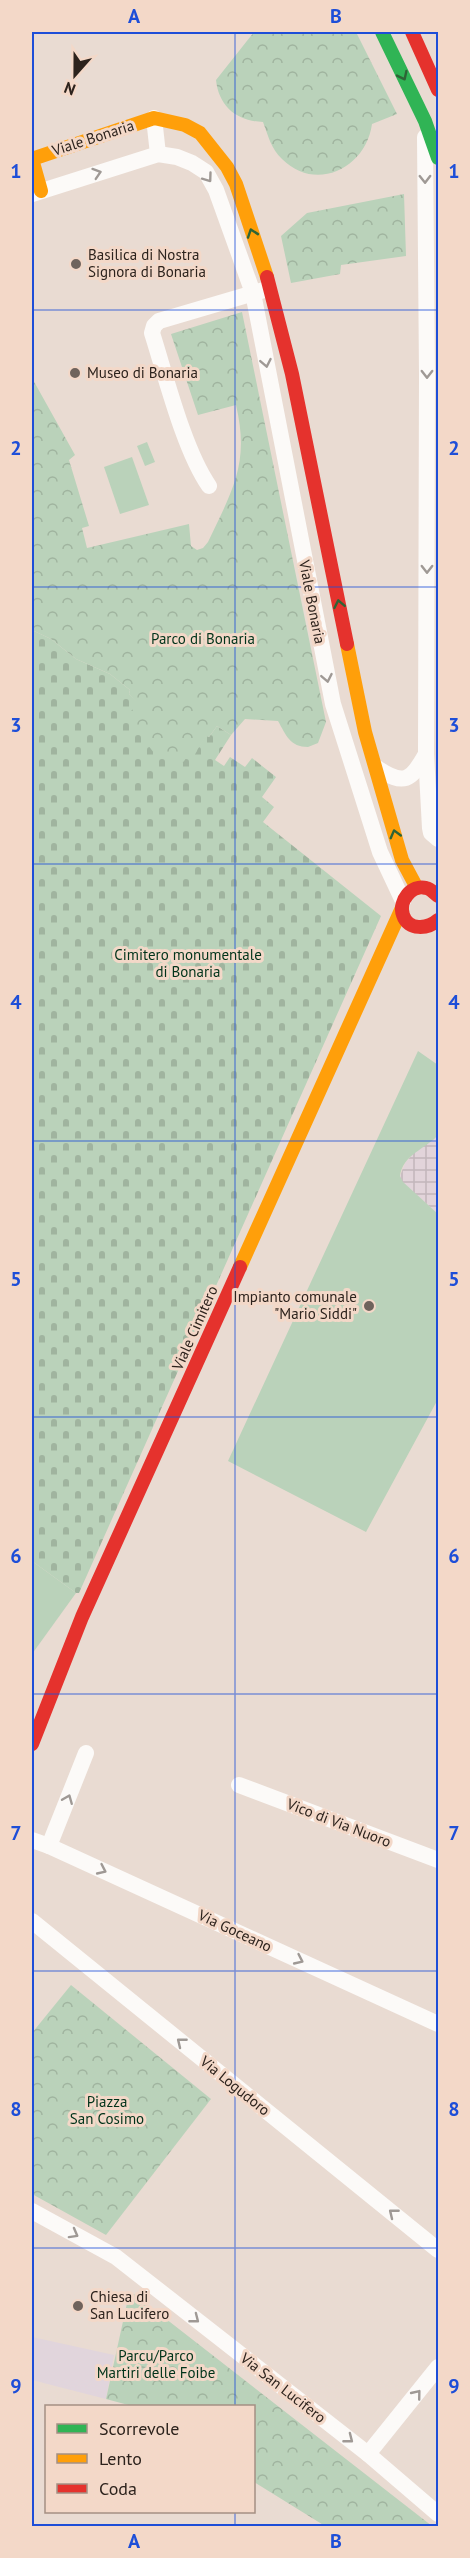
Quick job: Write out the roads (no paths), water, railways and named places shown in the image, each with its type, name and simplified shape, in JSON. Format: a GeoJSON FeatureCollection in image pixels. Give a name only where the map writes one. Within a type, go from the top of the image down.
{"type":"FeatureCollection","features":[{"type":"Feature","properties":{"kind":"main road"},"geometry":{"type":"LineString","coordinates":[[382,32],[425,121],[438,158]]}},
{"type":"Feature","properties":{"kind":"main road"},"geometry":{"type":"LineString","coordinates":[[412,32],[438,90]]}},
{"type":"Feature","properties":{"kind":"main road","name":"Viale Bonaria"},"geometry":{"type":"LineString","coordinates":[[36,193],[32,159],[154,118],[185,125],[200,133],[224,162],[236,184],[271,288],[292,374],[365,732],[402,860],[420,888]]}},
{"type":"Feature","properties":{"kind":"main road"},"geometry":{"type":"LineString","coordinates":[[434,877],[406,895],[404,910],[418,927],[436,925]]}},
{"type":"Feature","properties":{"kind":"main road"},"geometry":{"type":"LineString","coordinates":[[420,888],[432,890],[438,896]]}},
{"type":"Feature","properties":{"kind":"main road","name":"Viale Cimitero"},"geometry":{"type":"LineString","coordinates":[[32,1744],[82,1617],[404,910]]}},
{"type":"Feature","properties":{"kind":"street","name":"Viale Bonaria"},"geometry":{"type":"LineString","coordinates":[[154,118],[158,154]]}},
{"type":"Feature","properties":{"kind":"street"},"geometry":{"type":"LineString","coordinates":[[425,121],[426,754],[430,828],[431,833],[438,839]]}},
{"type":"Feature","properties":{"kind":"street","name":"Viale Bonaria"},"geometry":{"type":"LineString","coordinates":[[36,193],[158,154],[177,157],[192,163],[206,172],[216,190],[253,293],[333,704],[380,852],[404,910]]}},
{"type":"Feature","properties":{"kind":"street"},"geometry":{"type":"LineString","coordinates":[[209,486],[192,451],[152,333],[154,326],[159,321],[271,288]]}},
{"type":"Feature","properties":{"kind":"street"},"geometry":{"type":"LineString","coordinates":[[377,768],[394,779],[402,780],[416,772],[426,754]]}},
{"type":"Feature","properties":{"kind":"street"},"geometry":{"type":"LineString","coordinates":[[49,1846],[86,1752]]}},
{"type":"Feature","properties":{"kind":"street","name":"Vico di Via Nuoro"},"geometry":{"type":"LineString","coordinates":[[239,1785],[438,1860]]}},
{"type":"Feature","properties":{"kind":"street","name":"Via Goceano"},"geometry":{"type":"LineString","coordinates":[[32,1840],[438,2024]]}},
{"type":"Feature","properties":{"kind":"street","name":"Via Logudoro"},"geometry":{"type":"LineString","coordinates":[[32,1921],[438,2250]]}},
{"type":"Feature","properties":{"kind":"street","name":"Via San Lucifero"},"geometry":{"type":"LineString","coordinates":[[32,2211],[116,2257],[368,2454],[438,2514]]}},
{"type":"Feature","properties":{"kind":"street"},"geometry":{"type":"LineString","coordinates":[[368,2454],[438,2367]]}},
{"type":"Feature","properties":{"kind":"place","name":"Basilica di Nostra Signora di Bonaria"},"geometry":{"type":"Point","coordinates":[76,264]}},
{"type":"Feature","properties":{"kind":"place","name":"Museo di Bonaria"},"geometry":{"type":"Point","coordinates":[75,373]}},
{"type":"Feature","properties":{"kind":"place","name":"Impianto comunale \"Mario Siddi\""},"geometry":{"type":"Point","coordinates":[369,1306]}},
{"type":"Feature","properties":{"kind":"place","name":"Chiesa di San Lucifero"},"geometry":{"type":"Point","coordinates":[78,2306]}},
{"type":"Feature","properties":{"kind":"park label","name":"Parco di Bonaria"},"geometry":{"type":"Point","coordinates":[203,639]}},
{"type":"Feature","properties":{"kind":"park label","name":"Cimitero monumentale di Bonaria"},"geometry":{"type":"Point","coordinates":[188,964]}},
{"type":"Feature","properties":{"kind":"park label","name":"Piazza San Cosimo"},"geometry":{"type":"Point","coordinates":[107,2110]}},
{"type":"Feature","properties":{"kind":"park label","name":"Parcu/Parco Martiri delle Foibe"},"geometry":{"type":"Point","coordinates":[156,2364]}}]}
